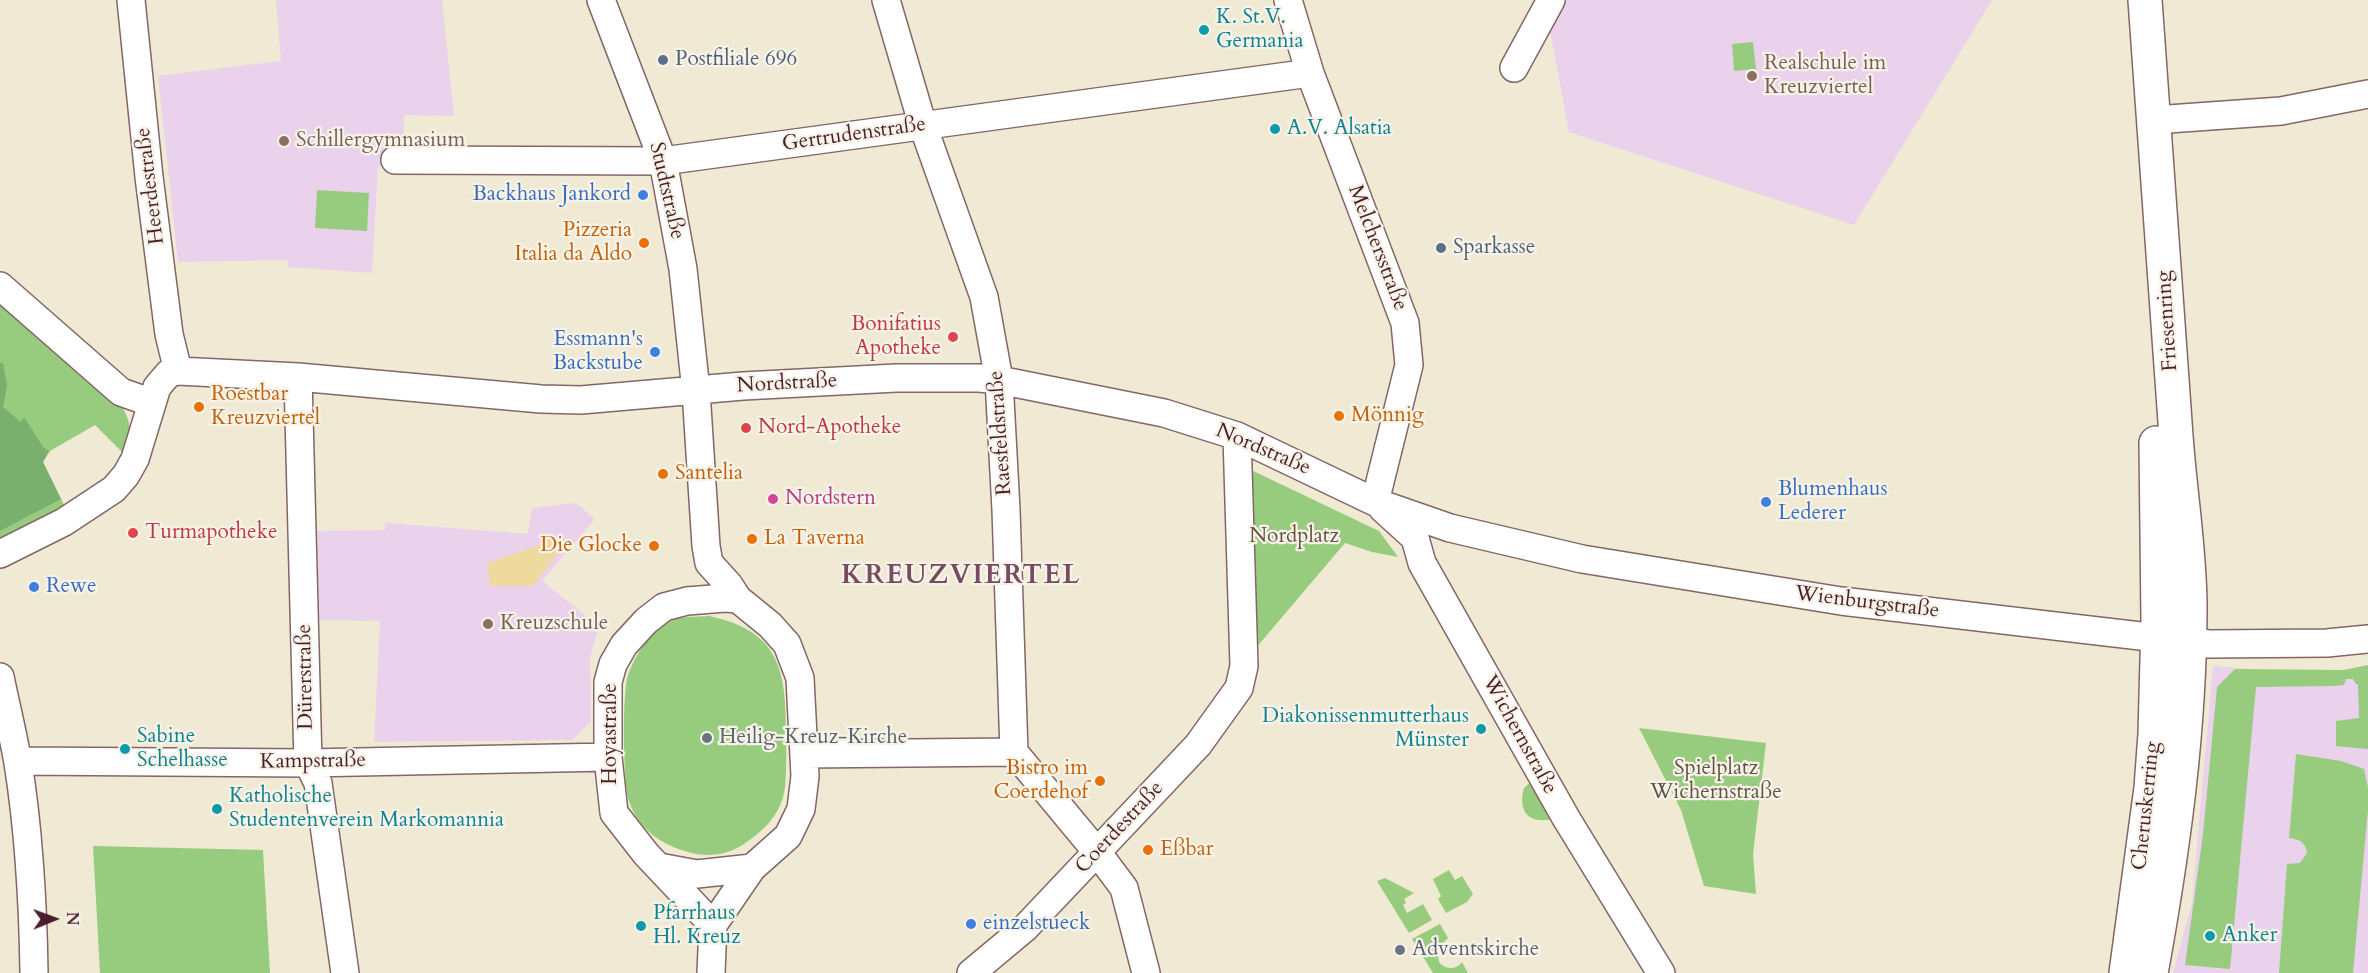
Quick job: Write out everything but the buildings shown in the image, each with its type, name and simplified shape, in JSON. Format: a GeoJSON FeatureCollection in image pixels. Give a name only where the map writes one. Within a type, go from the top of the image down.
{"type":"FeatureCollection","features":[{"type":"Feature","properties":{"kind":"main road","name":"Friesenring"},"geometry":{"type":"LineString","coordinates":[[2127,0],[2158,464],[2158,638]]}},
{"type":"Feature","properties":{"kind":"main road","name":"Friesenring"},"geometry":{"type":"LineString","coordinates":[[2145,0],[2178,461],[2188,550],[2190,642]]}},
{"type":"Feature","properties":{"kind":"main road","name":"Cheruskerring"},"geometry":{"type":"LineString","coordinates":[[2126,973],[2151,788],[2158,638]]}},
{"type":"Feature","properties":{"kind":"main road","name":"Cheruskerring"},"geometry":{"type":"LineString","coordinates":[[2151,973],[2184,758],[2190,642]]}},
{"type":"Feature","properties":{"kind":"street","name":"Heerdestraße"},"geometry":{"type":"LineString","coordinates":[[131,0],[149,177],[169,334],[178,371]]}},
{"type":"Feature","properties":{"kind":"street","name":"Studtstraße"},"geometry":{"type":"LineString","coordinates":[[601,0],[663,161],[683,269],[696,391]]}},
{"type":"Feature","properties":{"kind":"street","name":"Raesfeldstraße"},"geometry":{"type":"LineString","coordinates":[[885,0],[923,126],[984,297],[999,380],[1014,752]]}},
{"type":"Feature","properties":{"kind":"street","name":"Melchersstraße"},"geometry":{"type":"LineString","coordinates":[[1288,0],[1310,73],[1405,323],[1409,365],[1376,502]]}},
{"type":"Feature","properties":{"kind":"street"},"geometry":{"type":"LineString","coordinates":[[1514,68],[1551,0]]}},
{"type":"Feature","properties":{"kind":"street","name":"Gertrudenstraße"},"geometry":{"type":"LineString","coordinates":[[395,160],[663,161],[1310,73]]}},
{"type":"Feature","properties":{"kind":"street"},"geometry":{"type":"LineString","coordinates":[[2154,120],[2281,111],[2368,94]]}},
{"type":"Feature","properties":{"kind":"street"},"geometry":{"type":"LineString","coordinates":[[0,286],[121,392],[152,404]]}},
{"type":"Feature","properties":{"kind":"street","name":"Nordstraße"},"geometry":{"type":"LineString","coordinates":[[178,371],[298,377],[541,399],[581,400],[896,378],[955,376],[999,380],[1164,413],[1238,436],[1376,502]]}},
{"type":"Feature","properties":{"kind":"street"},"geometry":{"type":"LineString","coordinates":[[0,554],[64,522],[114,489],[126,475],[135,459],[157,387],[163,378],[178,371]]}},
{"type":"Feature","properties":{"kind":"street","name":"Dürerstraße"},"geometry":{"type":"LineString","coordinates":[[298,377],[308,763],[318,783],[345,973]]}},
{"type":"Feature","properties":{"kind":"street"},"geometry":{"type":"LineString","coordinates":[[696,391],[709,563],[738,599],[787,644],[796,663],[800,678],[805,776],[801,808],[788,836],[752,868],[713,925],[711,973]]}},
{"type":"Feature","properties":{"kind":"street","name":"Coerdestraße"},"geometry":{"type":"LineString","coordinates":[[971,973],[1025,928],[1198,745],[1239,688],[1244,666],[1238,436]]}},
{"type":"Feature","properties":{"kind":"street","name":"Wienburgstraße"},"geometry":{"type":"LineString","coordinates":[[1376,502],[1450,528],[1581,559],[1841,601],[2190,642],[2275,645],[2368,639]]}},
{"type":"Feature","properties":{"kind":"street","name":"Wichernstraße"},"geometry":{"type":"LineString","coordinates":[[1376,502],[1414,538],[1422,564],[1566,818],[1661,973]]}},
{"type":"Feature","properties":{"kind":"street","name":"Hoyastraße"},"geometry":{"type":"LineString","coordinates":[[713,925],[633,840],[614,813],[608,757],[608,682],[613,664],[624,645],[646,621],[664,606],[701,599],[738,599]]}},
{"type":"Feature","properties":{"kind":"street"},"geometry":{"type":"LineString","coordinates":[[0,677],[18,761],[29,863],[34,973]]}},
{"type":"Feature","properties":{"kind":"street"},"geometry":{"type":"LineString","coordinates":[[804,754],[1014,752],[1124,888],[1146,973]]}},
{"type":"Feature","properties":{"kind":"street","name":"Kampstraße"},"geometry":{"type":"LineString","coordinates":[[18,761],[308,763],[608,757]]}},
{"type":"Feature","properties":{"kind":"street"},"geometry":{"type":"LineString","coordinates":[[659,867],[697,874],[752,868]]}},
{"type":"Feature","properties":{"kind":"shaded area","name":"Schillergymnasium"},"geometry":{"type":"Polygon","coordinates":[[[276,0],[442,0],[454,116],[404,115],[402,167],[378,166],[372,273],[288,267],[288,260],[178,262],[158,76],[281,61],[276,0]]]}},
{"type":"Feature","properties":{"kind":"shaded area","name":"Realschule im Kreuzviertel"},"geometry":{"type":"Polygon","coordinates":[[[1558,0],[1992,0],[1854,225],[1569,132],[1548,20],[1558,0]]]}},
{"type":"Feature","properties":{"kind":"shaded area","name":"Kreuzschule"},"geometry":{"type":"Polygon","coordinates":[[[576,503],[595,519],[542,581],[599,626],[590,657],[591,722],[572,740],[374,742],[380,621],[319,620],[317,531],[385,530],[385,523],[528,534],[532,508],[576,503]]]}},
{"type":"Feature","properties":{"kind":"shaded area"},"geometry":{"type":"Polygon","coordinates":[[[2368,665],[2368,973],[2173,973],[2192,902],[2213,666],[2272,671],[2344,670],[2368,665]]]}},
{"type":"Feature","properties":{"kind":"green space"},"geometry":{"type":"Polygon","coordinates":[[[1753,42],[1756,69],[1734,71],[1732,44],[1753,42]]]}},
{"type":"Feature","properties":{"kind":"green space"},"geometry":{"type":"Polygon","coordinates":[[[317,190],[369,193],[367,231],[315,228],[317,190]]]}},
{"type":"Feature","properties":{"kind":"green space"},"geometry":{"type":"Polygon","coordinates":[[[0,293],[119,402],[130,427],[125,455],[95,425],[50,451],[43,462],[66,509],[0,544],[0,293]]]}},
{"type":"Feature","properties":{"kind":"green space"},"geometry":{"type":"Polygon","coordinates":[[[0,363],[3,363],[7,386],[3,407],[21,422],[24,417],[43,447],[49,451],[43,462],[61,499],[0,531],[0,363]]]}},
{"type":"Feature","properties":{"kind":"green space","name":"Nordplatz"},"geometry":{"type":"Polygon","coordinates":[[[1249,469],[1379,531],[1398,557],[1372,552],[1345,543],[1255,649],[1249,469]]]}},
{"type":"Feature","properties":{"kind":"green space"},"geometry":{"type":"Polygon","coordinates":[[[709,616],[732,622],[749,631],[763,641],[773,654],[783,686],[786,780],[776,813],[759,833],[738,848],[709,855],[695,854],[669,845],[652,834],[638,820],[627,791],[624,738],[628,675],[644,645],[655,631],[672,619],[709,616]]]}},
{"type":"Feature","properties":{"kind":"green space"},"geometry":{"type":"Polygon","coordinates":[[[2368,665],[2368,749],[2336,746],[2336,721],[2359,718],[2358,684],[2353,679],[2346,679],[2344,685],[2333,686],[2256,687],[2230,969],[2185,965],[2203,834],[2217,687],[2235,669],[2344,670],[2368,665]]]}},
{"type":"Feature","properties":{"kind":"green space","name":"Spielplatz Wichernstraße"},"geometry":{"type":"Polygon","coordinates":[[[1639,728],[1766,743],[1753,854],[1756,894],[1704,886],[1681,810],[1639,728]]]}},
{"type":"Feature","properties":{"kind":"green space"},"geometry":{"type":"Polygon","coordinates":[[[2296,754],[2341,761],[2364,769],[2368,788],[2368,810],[2353,973],[2279,973],[2287,864],[2300,863],[2307,853],[2301,842],[2289,838],[2296,754]]]}},
{"type":"Feature","properties":{"kind":"green space"},"geometry":{"type":"Polygon","coordinates":[[[1535,778],[1555,818],[1539,820],[1532,818],[1524,810],[1522,797],[1524,788],[1535,778]]]}},
{"type":"Feature","properties":{"kind":"green space"},"geometry":{"type":"Polygon","coordinates":[[[93,846],[263,850],[270,973],[100,973],[93,846]]]}},
{"type":"Feature","properties":{"kind":"green space"},"geometry":{"type":"Polygon","coordinates":[[[1449,870],[1455,880],[1462,876],[1473,894],[1467,902],[1446,913],[1438,899],[1441,896],[1433,879],[1449,870]]]}},
{"type":"Feature","properties":{"kind":"green space"},"geometry":{"type":"Polygon","coordinates":[[[1385,878],[1414,893],[1404,899],[1406,903],[1403,905],[1407,913],[1423,904],[1432,920],[1409,933],[1377,881],[1385,878]]]}},
{"type":"Feature","properties":{"kind":"green space"},"geometry":{"type":"Polygon","coordinates":[[[1440,924],[1448,938],[1437,949],[1439,962],[1451,968],[1462,962],[1468,973],[1433,973],[1412,939],[1440,924]]]}},
{"type":"Feature","properties":{"kind":"sand"},"geometry":{"type":"Polygon","coordinates":[[[550,534],[564,546],[533,586],[490,586],[487,563],[542,544],[550,534]]]}},
{"type":"Feature","properties":{"kind":"place","name":"K. St.V. Germania"},"geometry":{"type":"Point","coordinates":[1204,30]}},
{"type":"Feature","properties":{"kind":"place","name":"Postfiliale 696"},"geometry":{"type":"Point","coordinates":[663,60]}},
{"type":"Feature","properties":{"kind":"place","name":"Realschule im Kreuzviertel"},"geometry":{"type":"Point","coordinates":[1752,76]}},
{"type":"Feature","properties":{"kind":"place","name":"A.V. Alsatia"},"geometry":{"type":"Point","coordinates":[1275,129]}},
{"type":"Feature","properties":{"kind":"place","name":"Schillergymnasium"},"geometry":{"type":"Point","coordinates":[284,141]}},
{"type":"Feature","properties":{"kind":"place","name":"Backhaus Jankord"},"geometry":{"type":"Point","coordinates":[643,195]}},
{"type":"Feature","properties":{"kind":"place","name":"Pizzeria Italia da Aldo"},"geometry":{"type":"Point","coordinates":[644,243]}},
{"type":"Feature","properties":{"kind":"place","name":"Sparkasse"},"geometry":{"type":"Point","coordinates":[1441,248]}},
{"type":"Feature","properties":{"kind":"place","name":"Bonifatius Apotheke"},"geometry":{"type":"Point","coordinates":[953,337]}},
{"type":"Feature","properties":{"kind":"place","name":"Essmann's Backstube"},"geometry":{"type":"Point","coordinates":[655,352]}},
{"type":"Feature","properties":{"kind":"place","name":"Roestbar Kreuzviertel"},"geometry":{"type":"Point","coordinates":[199,407]}},
{"type":"Feature","properties":{"kind":"place","name":"Mönnig"},"geometry":{"type":"Point","coordinates":[1339,416]}},
{"type":"Feature","properties":{"kind":"place","name":"Nord-Apotheke"},"geometry":{"type":"Point","coordinates":[746,428]}},
{"type":"Feature","properties":{"kind":"place","name":"Santelia"},"geometry":{"type":"Point","coordinates":[663,474]}},
{"type":"Feature","properties":{"kind":"place","name":"Nordstern"},"geometry":{"type":"Point","coordinates":[773,499]}},
{"type":"Feature","properties":{"kind":"place","name":"Blumenhaus Lederer"},"geometry":{"type":"Point","coordinates":[1766,502]}},
{"type":"Feature","properties":{"kind":"place","name":"Turmapotheke"},"geometry":{"type":"Point","coordinates":[133,533]}},
{"type":"Feature","properties":{"kind":"place","name":"La Taverna"},"geometry":{"type":"Point","coordinates":[752,539]}},
{"type":"Feature","properties":{"kind":"place","name":"Die Glocke"},"geometry":{"type":"Point","coordinates":[654,546]}},
{"type":"Feature","properties":{"kind":"place","name":"Rewe"},"geometry":{"type":"Point","coordinates":[34,587]}},
{"type":"Feature","properties":{"kind":"place","name":"Kreuzschule"},"geometry":{"type":"Point","coordinates":[488,624]}},
{"type":"Feature","properties":{"kind":"place","name":"Diakonissenmutterhaus Münster"},"geometry":{"type":"Point","coordinates":[1481,729]}},
{"type":"Feature","properties":{"kind":"place","name":"Heilig-Kreuz-Kirche"},"geometry":{"type":"Point","coordinates":[707,738]}},
{"type":"Feature","properties":{"kind":"place","name":"Sabine Schelhasse"},"geometry":{"type":"Point","coordinates":[125,749]}},
{"type":"Feature","properties":{"kind":"place","name":"Bistro im Coerdehof"},"geometry":{"type":"Point","coordinates":[1100,781]}},
{"type":"Feature","properties":{"kind":"place","name":"Katholische Studentenverein Markomannia"},"geometry":{"type":"Point","coordinates":[217,809]}},
{"type":"Feature","properties":{"kind":"place","name":"Eßbar"},"geometry":{"type":"Point","coordinates":[1148,850]}},
{"type":"Feature","properties":{"kind":"place","name":"einzelstueck"},"geometry":{"type":"Point","coordinates":[971,924]}},
{"type":"Feature","properties":{"kind":"place","name":"Pfarrhaus Hl. Kreuz"},"geometry":{"type":"Point","coordinates":[641,926]}},
{"type":"Feature","properties":{"kind":"place","name":"Anker"},"geometry":{"type":"Point","coordinates":[2210,936]}},
{"type":"Feature","properties":{"kind":"place","name":"Adventskirche"},"geometry":{"type":"Point","coordinates":[1400,950]}},
{"type":"Feature","properties":{"kind":"district","name":"KREUZVIERTEL"},"geometry":{"type":"Point","coordinates":[961,577]}}]}
